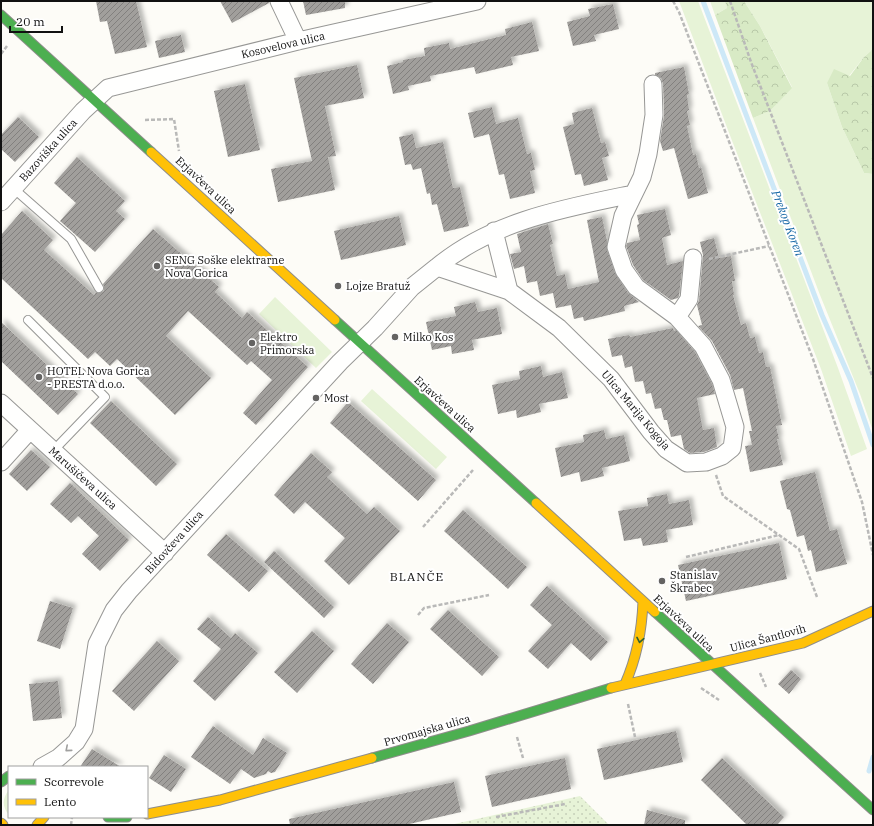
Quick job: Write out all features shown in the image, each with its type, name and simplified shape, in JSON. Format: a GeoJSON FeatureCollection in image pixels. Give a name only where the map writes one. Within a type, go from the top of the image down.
{"type":"FeatureCollection","features":[{"type":"Feature","properties":{"kind":"main road","name":"Erjavčeva ulica"},"geometry":{"type":"LineString","coordinates":[[1,15],[712,665],[873,810]]}},
{"type":"Feature","properties":{"kind":"main road"},"geometry":{"type":"LineString","coordinates":[[625,684],[631,672],[639,646],[643,625],[643,601]]}},
{"type":"Feature","properties":{"kind":"main road","name":"Ulica Šantlovih"},"geometry":{"type":"LineString","coordinates":[[712,665],[803,643],[849,624],[873,611]]}},
{"type":"Feature","properties":{"kind":"main road","name":"Prvomajska ulica"},"geometry":{"type":"LineString","coordinates":[[148,814],[220,800],[461,733],[625,684],[712,665]]}},
{"type":"Feature","properties":{"kind":"street"},"geometry":{"type":"LineString","coordinates":[[279,1],[298,41]]}},
{"type":"Feature","properties":{"kind":"street","name":"Kosovelova ulica"},"geometry":{"type":"LineString","coordinates":[[95,100],[108,88],[298,41],[477,1]]}},
{"type":"Feature","properties":{"kind":"street","name":"Ulica Marija Kogoja"},"geometry":{"type":"LineString","coordinates":[[437,267],[509,291],[559,328],[611,379],[666,449],[687,463],[706,462],[722,456],[732,448],[735,427],[721,380],[703,346],[677,317],[636,287],[624,270],[616,247],[623,216],[642,177],[648,154],[654,115],[653,84]]}},
{"type":"Feature","properties":{"kind":"street","name":"Bazoviška ulica"},"geometry":{"type":"LineString","coordinates":[[1,202],[83,111],[95,100]]}},
{"type":"Feature","properties":{"kind":"street"},"geometry":{"type":"LineString","coordinates":[[360,343],[412,287],[451,255],[494,232],[557,210],[633,194]]}},
{"type":"Feature","properties":{"kind":"street"},"geometry":{"type":"LineString","coordinates":[[494,232],[509,291]]}},
{"type":"Feature","properties":{"kind":"street"},"geometry":{"type":"LineString","coordinates":[[677,317],[689,299],[693,260]]}},
{"type":"Feature","properties":{"kind":"street","name":"Bidovčeva ulica"},"geometry":{"type":"LineString","coordinates":[[44,766],[58,758],[76,742],[84,728],[97,644],[114,610],[340,362],[360,343]]}},
{"type":"Feature","properties":{"kind":"street","name":"Marušičeva ulica"},"geometry":{"type":"LineString","coordinates":[[1,403],[165,553]]}},
{"type":"Feature","properties":{"kind":"street"},"geometry":{"type":"LineString","coordinates":[[1,462],[30,430]]}},
{"type":"Feature","properties":{"kind":"lane"},"geometry":{"type":"LineString","coordinates":[[13,188],[71,239],[99,288]]}},
{"type":"Feature","properties":{"kind":"lane"},"geometry":{"type":"LineString","coordinates":[[28,320],[105,397],[53,451]]}},
{"type":"Feature","properties":{"kind":"path"},"geometry":{"type":"LineString","coordinates":[[673,1],[679,12],[813,359],[862,502],[873,555]]}},
{"type":"Feature","properties":{"kind":"path"},"geometry":{"type":"LineString","coordinates":[[730,1],[751,62],[873,378]]}},
{"type":"Feature","properties":{"kind":"path"},"geometry":{"type":"LineString","coordinates":[[1,54],[9,44]]}},
{"type":"Feature","properties":{"kind":"path"},"geometry":{"type":"LineString","coordinates":[[144,120],[174,119],[180,153]]}},
{"type":"Feature","properties":{"kind":"path"},"geometry":{"type":"LineString","coordinates":[[693,260],[769,246]]}},
{"type":"Feature","properties":{"kind":"path"},"geometry":{"type":"LineString","coordinates":[[711,460],[723,496],[799,549],[817,597]]}},
{"type":"Feature","properties":{"kind":"path"},"geometry":{"type":"LineString","coordinates":[[423,527],[474,468]]}},
{"type":"Feature","properties":{"kind":"path"},"geometry":{"type":"LineString","coordinates":[[686,557],[779,535]]}},
{"type":"Feature","properties":{"kind":"path"},"geometry":{"type":"LineString","coordinates":[[418,615],[424,608],[489,596]]}},
{"type":"Feature","properties":{"kind":"path"},"geometry":{"type":"LineString","coordinates":[[762,675],[769,693]]}},
{"type":"Feature","properties":{"kind":"path"},"geometry":{"type":"LineString","coordinates":[[628,704],[635,737]]}},
{"type":"Feature","properties":{"kind":"path"},"geometry":{"type":"LineString","coordinates":[[517,737],[523,758]]}},
{"type":"Feature","properties":{"kind":"path"},"geometry":{"type":"LineString","coordinates":[[496,817],[565,804]]}},
{"type":"Feature","properties":{"kind":"green space"},"geometry":{"type":"Polygon","coordinates":[[[679,1],[698,1],[838,368],[867,449],[851,456],[821,369],[679,1]]]}},
{"type":"Feature","properties":{"kind":"green space"},"geometry":{"type":"Polygon","coordinates":[[[710,1],[725,1],[727,8],[715,15],[710,1]]]}},
{"type":"Feature","properties":{"kind":"green space"},"geometry":{"type":"Polygon","coordinates":[[[725,1],[744,1],[760,26],[792,88],[770,111],[753,118],[715,15],[727,8],[725,1]]]}},
{"type":"Feature","properties":{"kind":"green space"},"geometry":{"type":"Polygon","coordinates":[[[744,1],[873,1],[873,49],[864,57],[849,76],[827,83],[842,127],[864,173],[873,174],[873,431],[753,118],[770,111],[792,87],[760,26],[744,1]]]}},
{"type":"Feature","properties":{"kind":"green space"},"geometry":{"type":"Polygon","coordinates":[[[873,49],[873,174],[864,173],[842,127],[827,83],[834,69],[850,76],[864,57],[873,49]]]}},
{"type":"Feature","properties":{"kind":"green space"},"geometry":{"type":"Polygon","coordinates":[[[275,297],[332,352],[316,368],[259,314],[275,297]]]}},
{"type":"Feature","properties":{"kind":"green space"},"geometry":{"type":"Polygon","coordinates":[[[372,389],[447,457],[436,469],[361,401],[372,389]]]}},
{"type":"Feature","properties":{"kind":"green space"},"geometry":{"type":"Polygon","coordinates":[[[8,792],[8,814],[4,806],[5,796],[8,792]]]}},
{"type":"Feature","properties":{"kind":"green space"},"geometry":{"type":"Polygon","coordinates":[[[580,796],[609,825],[450,825],[580,796]]]}},
{"type":"Feature","properties":{"kind":"building"},"geometry":{"type":"Polygon","coordinates":[[[96,1],[136,1],[147,47],[115,54],[107,21],[100,22],[96,1]]]}},
{"type":"Feature","properties":{"kind":"building"},"geometry":{"type":"Polygon","coordinates":[[[220,1],[269,1],[269,3],[232,23],[220,1]]]}},
{"type":"Feature","properties":{"kind":"building"},"geometry":{"type":"Polygon","coordinates":[[[303,1],[345,1],[345,8],[306,15],[303,1]]]}},
{"type":"Feature","properties":{"kind":"building"},"geometry":{"type":"Polygon","coordinates":[[[613,4],[619,29],[594,35],[596,41],[573,46],[567,22],[590,16],[588,9],[613,4]]]}},
{"type":"Feature","properties":{"kind":"building"},"geometry":{"type":"Polygon","coordinates":[[[532,22],[539,51],[511,57],[513,65],[476,74],[474,67],[430,76],[431,81],[408,86],[409,90],[393,94],[387,66],[403,62],[403,60],[425,56],[424,48],[449,43],[450,49],[506,35],[505,29],[532,22]]]}},
{"type":"Feature","properties":{"kind":"building"},"geometry":{"type":"Polygon","coordinates":[[[181,35],[185,52],[159,58],[155,41],[181,35]]]}},
{"type":"Feature","properties":{"kind":"building"},"geometry":{"type":"Polygon","coordinates":[[[357,65],[364,98],[325,106],[336,156],[328,157],[335,190],[278,202],[271,169],[312,161],[294,78],[357,65]]]}},
{"type":"Feature","properties":{"kind":"building"},"geometry":{"type":"Polygon","coordinates":[[[684,67],[689,94],[687,95],[689,110],[687,111],[690,125],[687,126],[693,155],[696,154],[699,168],[701,167],[708,193],[688,199],[674,148],[663,151],[660,141],[664,115],[663,84],[661,78],[655,75],[655,73],[684,67]]]}},
{"type":"Feature","properties":{"kind":"building"},"geometry":{"type":"Polygon","coordinates":[[[245,84],[260,150],[228,157],[214,91],[245,84]]]}},
{"type":"Feature","properties":{"kind":"building"},"geometry":{"type":"Polygon","coordinates":[[[492,107],[496,124],[518,118],[527,154],[531,153],[535,170],[530,171],[535,193],[510,199],[504,174],[499,175],[489,134],[474,138],[468,113],[492,107]]]}},
{"type":"Feature","properties":{"kind":"building"},"geometry":{"type":"Polygon","coordinates":[[[592,108],[601,143],[605,142],[609,156],[602,158],[608,180],[584,186],[581,174],[575,175],[563,127],[574,124],[572,113],[592,108]]]}},
{"type":"Feature","properties":{"kind":"building"},"geometry":{"type":"Polygon","coordinates":[[[18,117],[39,137],[15,162],[1,149],[1,135],[18,117]]]}},
{"type":"Feature","properties":{"kind":"building"},"geometry":{"type":"Polygon","coordinates":[[[413,134],[416,148],[443,142],[453,188],[460,187],[469,226],[444,232],[437,204],[432,205],[430,193],[427,194],[421,168],[413,170],[411,164],[405,165],[399,137],[413,134]]]}},
{"type":"Feature","properties":{"kind":"building"},"geometry":{"type":"Polygon","coordinates":[[[77,157],[125,201],[116,211],[125,219],[95,252],[60,221],[76,203],[54,183],[77,157]]]}},
{"type":"Feature","properties":{"kind":"building"},"geometry":{"type":"Polygon","coordinates":[[[665,209],[671,235],[662,238],[667,265],[683,261],[679,296],[678,298],[671,300],[643,280],[633,265],[626,246],[627,243],[640,240],[637,215],[665,209]]]}},
{"type":"Feature","properties":{"kind":"building"},"geometry":{"type":"Polygon","coordinates":[[[22,211],[53,240],[44,250],[94,295],[96,292],[99,293],[104,291],[103,284],[153,229],[219,287],[215,292],[242,318],[247,312],[308,367],[256,425],[243,413],[272,380],[251,361],[247,365],[188,311],[166,336],[211,378],[175,415],[117,359],[110,366],[95,352],[88,359],[1,278],[1,235],[22,211]]]}},
{"type":"Feature","properties":{"kind":"building"},"geometry":{"type":"Polygon","coordinates":[[[399,216],[406,245],[341,260],[334,231],[399,216]]]}},
{"type":"Feature","properties":{"kind":"building"},"geometry":{"type":"Polygon","coordinates":[[[602,217],[607,241],[607,250],[615,273],[628,293],[639,302],[624,306],[625,311],[584,321],[583,317],[574,319],[571,305],[556,308],[553,293],[540,296],[537,281],[527,283],[524,266],[514,269],[510,254],[521,252],[517,234],[548,224],[553,244],[550,245],[557,276],[565,274],[568,289],[599,282],[587,220],[602,217]]]}},
{"type":"Feature","properties":{"kind":"building"},"geometry":{"type":"Polygon","coordinates":[[[714,238],[719,258],[731,256],[735,281],[732,281],[733,295],[741,325],[746,323],[750,338],[755,337],[759,353],[763,352],[766,367],[770,367],[782,425],[776,426],[779,439],[777,439],[783,465],[750,472],[745,446],[752,445],[749,431],[752,431],[743,388],[734,390],[730,375],[712,341],[698,326],[702,325],[697,305],[699,300],[703,255],[700,242],[714,238]]]}},
{"type":"Feature","properties":{"kind":"building"},"geometry":{"type":"Polygon","coordinates":[[[475,302],[478,312],[497,308],[502,334],[472,340],[474,350],[452,354],[451,346],[432,350],[426,322],[456,316],[454,307],[475,302]]]}},
{"type":"Feature","properties":{"kind":"building","name":"HOTEL Nova Gorica - PRESTA d.o.o."},"geometry":{"type":"Polygon","coordinates":[[[1,322],[78,394],[58,415],[1,361],[1,322]]]}},
{"type":"Feature","properties":{"kind":"building"},"geometry":{"type":"Polygon","coordinates":[[[673,328],[674,331],[676,330],[695,352],[712,384],[715,394],[697,398],[703,430],[714,428],[717,447],[704,452],[690,453],[684,449],[681,435],[671,437],[667,420],[664,420],[661,408],[655,409],[651,393],[646,394],[643,381],[635,382],[632,366],[625,368],[622,355],[612,357],[608,339],[629,335],[630,337],[673,328]]]}},
{"type":"Feature","properties":{"kind":"building"},"geometry":{"type":"Polygon","coordinates":[[[541,366],[543,377],[562,372],[568,398],[539,404],[541,412],[517,418],[516,410],[498,414],[492,385],[520,379],[519,371],[541,366]]]}},
{"type":"Feature","properties":{"kind":"building"},"geometry":{"type":"Polygon","coordinates":[[[111,401],[177,464],[156,486],[90,423],[111,401]]]}},
{"type":"Feature","properties":{"kind":"building"},"geometry":{"type":"Polygon","coordinates":[[[348,402],[436,480],[418,501],[330,423],[348,402]]]}},
{"type":"Feature","properties":{"kind":"building"},"geometry":{"type":"Polygon","coordinates":[[[604,430],[606,439],[624,435],[630,461],[602,468],[604,476],[581,482],[579,472],[561,477],[555,448],[584,442],[583,435],[604,430]]]}},
{"type":"Feature","properties":{"kind":"building"},"geometry":{"type":"Polygon","coordinates":[[[31,450],[50,467],[27,491],[9,474],[31,450]]]}},
{"type":"Feature","properties":{"kind":"building"},"geometry":{"type":"Polygon","coordinates":[[[311,453],[332,472],[327,477],[367,514],[374,507],[400,531],[349,585],[324,561],[345,538],[305,502],[294,514],[274,495],[311,453]]]}},
{"type":"Feature","properties":{"kind":"building"},"geometry":{"type":"Polygon","coordinates":[[[815,472],[830,531],[837,529],[847,564],[816,572],[811,550],[808,551],[804,535],[797,537],[790,510],[787,509],[780,481],[815,472]]]}},
{"type":"Feature","properties":{"kind":"building"},"geometry":{"type":"Polygon","coordinates":[[[70,483],[129,540],[100,571],[82,554],[99,536],[78,516],[71,523],[50,504],[70,483]]]}},
{"type":"Feature","properties":{"kind":"building"},"geometry":{"type":"Polygon","coordinates":[[[667,494],[669,504],[689,500],[693,525],[666,530],[668,542],[643,546],[641,538],[624,541],[618,511],[648,506],[647,498],[667,494]]]}},
{"type":"Feature","properties":{"kind":"building"},"geometry":{"type":"Polygon","coordinates":[[[463,510],[527,567],[508,589],[444,531],[463,510]]]}},
{"type":"Feature","properties":{"kind":"building"},"geometry":{"type":"Polygon","coordinates":[[[226,534],[268,571],[249,592],[207,555],[226,534]]]}},
{"type":"Feature","properties":{"kind":"building"},"geometry":{"type":"Polygon","coordinates":[[[779,543],[787,579],[686,601],[678,565],[779,543]]]}},
{"type":"Feature","properties":{"kind":"building"},"geometry":{"type":"Polygon","coordinates":[[[274,551],[334,607],[324,618],[264,562],[274,551]]]}},
{"type":"Feature","properties":{"kind":"building"},"geometry":{"type":"Polygon","coordinates":[[[547,586],[608,642],[591,661],[571,643],[548,669],[528,651],[552,625],[530,605],[547,586]]]}},
{"type":"Feature","properties":{"kind":"building"},"geometry":{"type":"Polygon","coordinates":[[[50,601],[73,608],[60,649],[37,641],[50,601]]]}},
{"type":"Feature","properties":{"kind":"building"},"geometry":{"type":"Polygon","coordinates":[[[448,610],[499,657],[482,676],[430,629],[448,610]]]}},
{"type":"Feature","properties":{"kind":"building"},"geometry":{"type":"Polygon","coordinates":[[[208,617],[231,638],[235,633],[258,653],[215,701],[193,681],[221,649],[197,629],[208,617]]]}},
{"type":"Feature","properties":{"kind":"building"},"geometry":{"type":"Polygon","coordinates":[[[387,623],[409,642],[373,684],[351,664],[387,623]]]}},
{"type":"Feature","properties":{"kind":"building"},"geometry":{"type":"Polygon","coordinates":[[[312,631],[334,651],[297,693],[274,672],[312,631]]]}},
{"type":"Feature","properties":{"kind":"building"},"geometry":{"type":"Polygon","coordinates":[[[157,641],[179,661],[134,711],[112,691],[157,641]]]}},
{"type":"Feature","properties":{"kind":"building"},"geometry":{"type":"Polygon","coordinates":[[[791,670],[801,679],[789,694],[778,684],[791,670]]]}},
{"type":"Feature","properties":{"kind":"building"},"geometry":{"type":"Polygon","coordinates":[[[58,681],[62,718],[33,721],[29,684],[58,681]]]}},
{"type":"Feature","properties":{"kind":"building"},"geometry":{"type":"Polygon","coordinates":[[[213,726],[253,755],[263,738],[287,753],[275,772],[271,773],[268,771],[266,774],[254,778],[241,769],[230,784],[191,757],[213,726]]]}},
{"type":"Feature","properties":{"kind":"building"},"geometry":{"type":"Polygon","coordinates":[[[676,731],[683,762],[604,780],[597,749],[676,731]]]}},
{"type":"Feature","properties":{"kind":"building"},"geometry":{"type":"Polygon","coordinates":[[[92,749],[119,766],[81,766],[92,749]]]}},
{"type":"Feature","properties":{"kind":"building"},"geometry":{"type":"Polygon","coordinates":[[[164,755],[186,769],[171,792],[149,778],[164,755]]]}},
{"type":"Feature","properties":{"kind":"building"},"geometry":{"type":"Polygon","coordinates":[[[565,758],[571,789],[492,807],[485,776],[565,758]]]}},
{"type":"Feature","properties":{"kind":"building"},"geometry":{"type":"Polygon","coordinates":[[[722,758],[784,817],[777,825],[747,825],[701,780],[722,758]]]}},
{"type":"Feature","properties":{"kind":"building"},"geometry":{"type":"Polygon","coordinates":[[[454,782],[461,812],[405,825],[290,825],[289,819],[454,782]]]}},
{"type":"Feature","properties":{"kind":"building"},"geometry":{"type":"Polygon","coordinates":[[[647,810],[685,820],[685,825],[644,825],[647,810]]]}},
{"type":"Feature","properties":{"kind":"waterway","name":"Prekop Koren"},"geometry":{"type":"LineString","coordinates":[[703,1],[822,315],[851,381],[873,445]]}},
{"type":"Feature","properties":{"kind":"waterway","name":"Prekop Koren"},"geometry":{"type":"LineString","coordinates":[[869,771],[873,757]]}},
{"type":"Feature","properties":{"kind":"traffic: fast"},"geometry":{"type":"LineString","coordinates":[[1,15],[151,152]]}},
{"type":"Feature","properties":{"kind":"traffic: fast"},"geometry":{"type":"LineString","coordinates":[[335,320],[536,503]]}},
{"type":"Feature","properties":{"kind":"traffic: fast"},"geometry":{"type":"LineString","coordinates":[[655,612],[873,810]]}},
{"type":"Feature","properties":{"kind":"traffic: fast"},"geometry":{"type":"LineString","coordinates":[[372,758],[469,731],[611,688]]}},
{"type":"Feature","properties":{"kind":"traffic: fast"},"geometry":{"type":"LineString","coordinates":[[1,782],[8,777]]}},
{"type":"Feature","properties":{"kind":"traffic: slow"},"geometry":{"type":"LineString","coordinates":[[151,152],[335,320]]}},
{"type":"Feature","properties":{"kind":"traffic: slow"},"geometry":{"type":"LineString","coordinates":[[536,503],[655,612]]}},
{"type":"Feature","properties":{"kind":"traffic: slow"},"geometry":{"type":"LineString","coordinates":[[625,684],[633,664],[638,643],[643,601]]}},
{"type":"Feature","properties":{"kind":"traffic: slow"},"geometry":{"type":"LineString","coordinates":[[611,688],[803,643],[873,611]]}},
{"type":"Feature","properties":{"kind":"traffic: slow"},"geometry":{"type":"LineString","coordinates":[[148,814],[220,800],[372,758]]}},
{"type":"Feature","properties":{"kind":"traffic: slow"},"geometry":{"type":"LineString","coordinates":[[37,825],[43,818]]}},
{"type":"Feature","properties":{"kind":"place","name":"SENG Soške elektrarne Nova Gorica"},"geometry":{"type":"Point","coordinates":[157,266]}},
{"type":"Feature","properties":{"kind":"place","name":"Lojze Bratuž"},"geometry":{"type":"Point","coordinates":[338,286]}},
{"type":"Feature","properties":{"kind":"place","name":"Milko Kos"},"geometry":{"type":"Point","coordinates":[395,337]}},
{"type":"Feature","properties":{"kind":"place","name":"Elektro Primorska"},"geometry":{"type":"Point","coordinates":[252,343]}},
{"type":"Feature","properties":{"kind":"place","name":"HOTEL Nova Gorica - PRESTA d.o.o."},"geometry":{"type":"Point","coordinates":[39,377]}},
{"type":"Feature","properties":{"kind":"place","name":"Most"},"geometry":{"type":"Point","coordinates":[316,398]}},
{"type":"Feature","properties":{"kind":"place","name":"Stanislav Škrabec"},"geometry":{"type":"Point","coordinates":[662,581]}},
{"type":"Feature","properties":{"kind":"district","name":"BLANČE"},"geometry":{"type":"Point","coordinates":[417,576]}}]}
